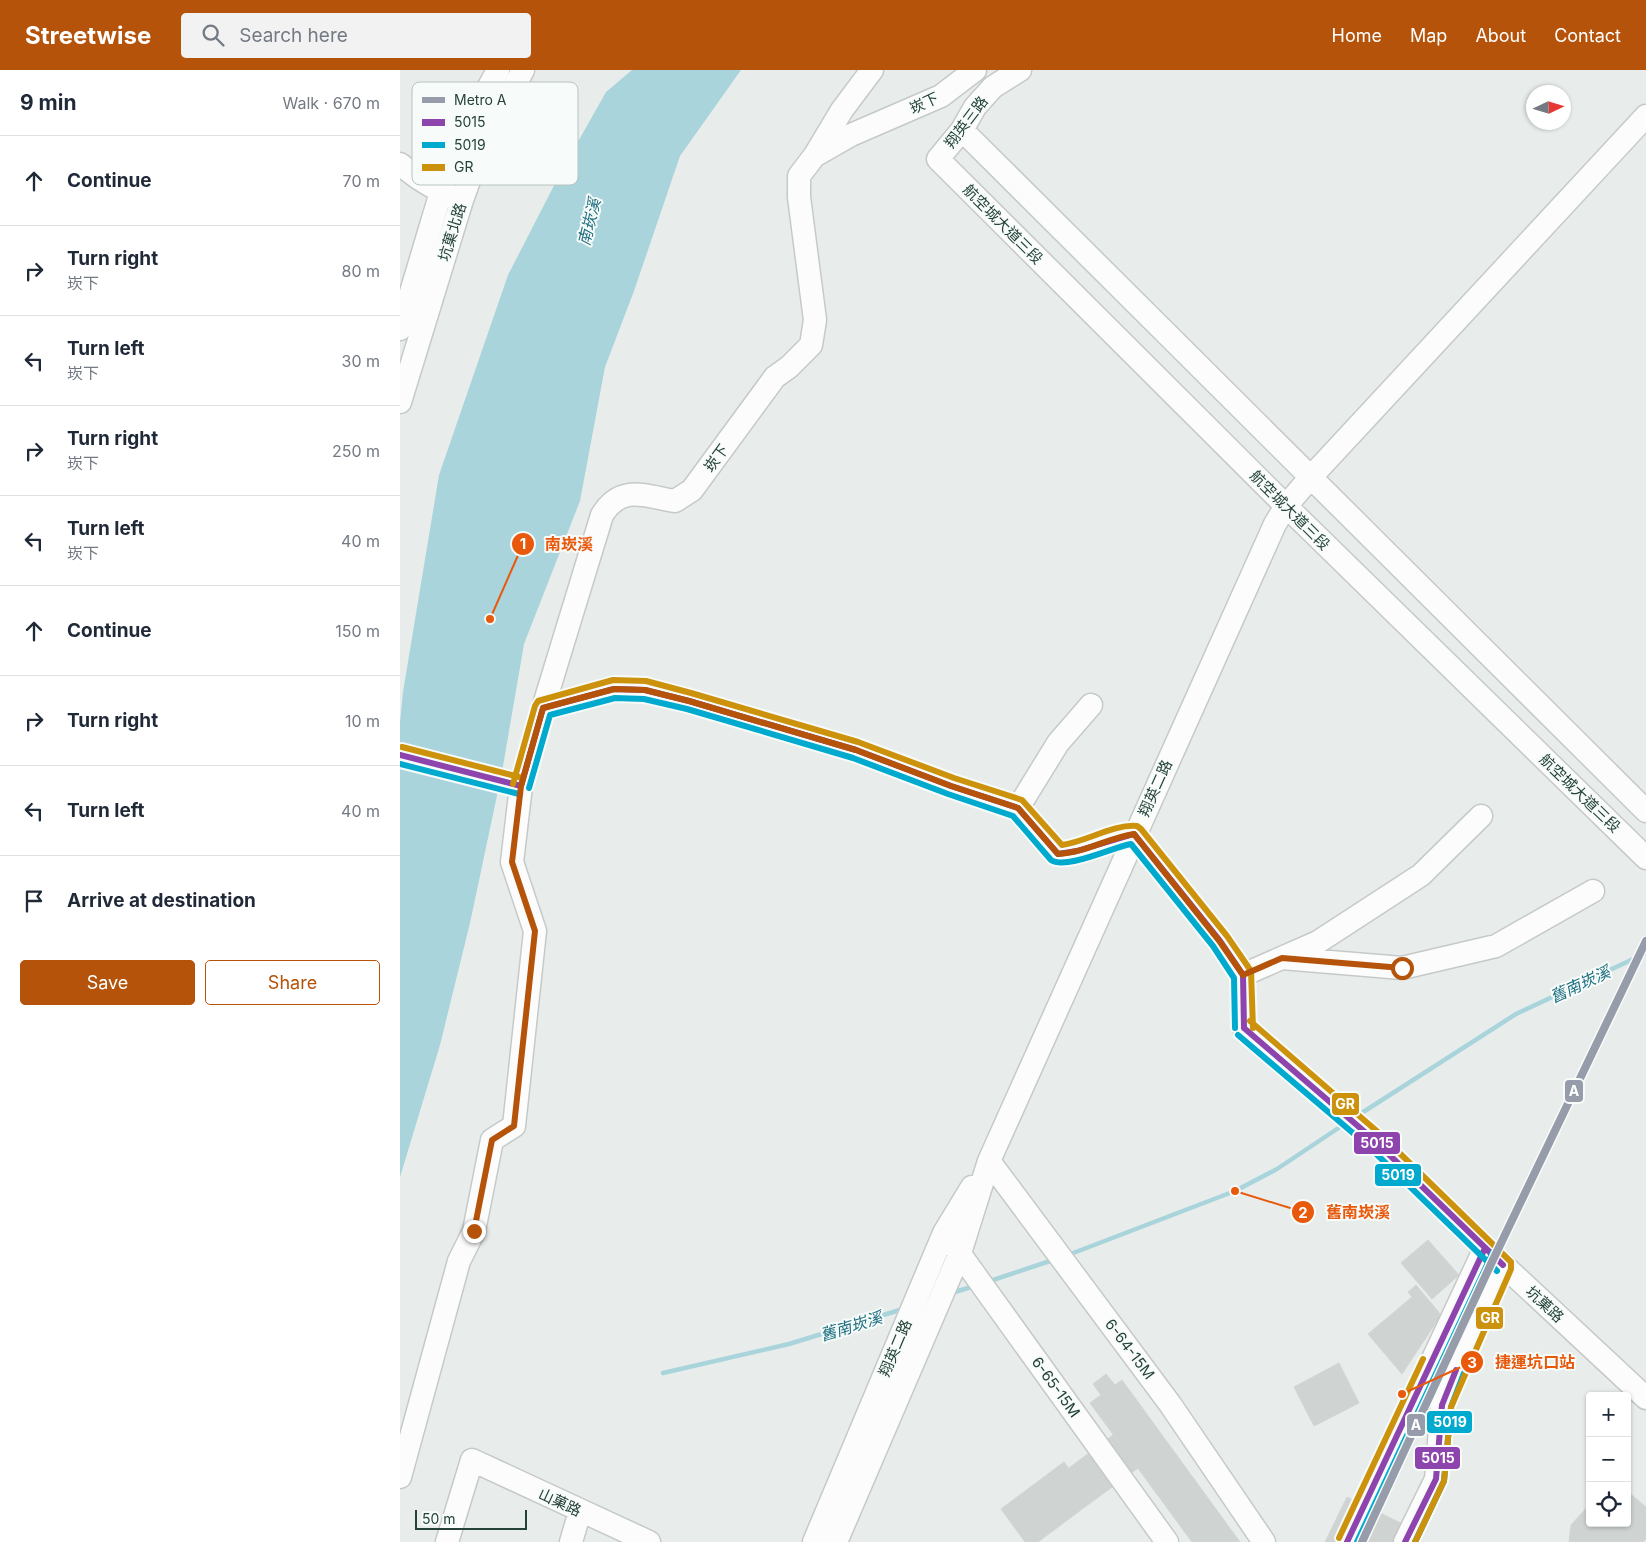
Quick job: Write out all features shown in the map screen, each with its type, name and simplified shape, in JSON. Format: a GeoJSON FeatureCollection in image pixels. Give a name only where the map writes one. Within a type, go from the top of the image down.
{"type":"FeatureCollection","features":[{"type":"Feature","properties":{"kind":"street","name":"坑菓北路"},"geometry":{"type":"LineString","coordinates":[[491,82],[498,70]]}},
{"type":"Feature","properties":{"kind":"street","name":"坑菓北路"},"geometry":{"type":"LineString","coordinates":[[516,82],[523,70]]}},
{"type":"Feature","properties":{"kind":"street","name":"崁下"},"geometry":{"type":"LineString","coordinates":[[400,1478],[459,1261],[474,1231],[492,1140],[514,1126],[535,931],[512,862],[514,784],[543,708],[602,515],[614,499],[624,495],[636,494],[675,501],[692,490],[775,377],[811,344],[815,320],[799,197],[799,176],[815,155],[842,110],[872,70]]}},
{"type":"Feature","properties":{"kind":"street","name":"崁下"},"geometry":{"type":"LineString","coordinates":[[815,155],[851,135],[941,96],[975,70]]}},
{"type":"Feature","properties":{"kind":"street","name":"翔英三路"},"geometry":{"type":"LineString","coordinates":[[938,159],[962,130],[975,107],[993,86],[1020,70]]}},
{"type":"Feature","properties":{"kind":"street","name":"翔英二路"},"geometry":{"type":"LineString","coordinates":[[836,1542],[960,1253],[989,1161],[1134,834],[1275,524],[1286,506],[1310,478],[1646,116]]}},
{"type":"Feature","properties":{"kind":"street"},"geometry":{"type":"LineString","coordinates":[[962,130],[1646,811]]}},
{"type":"Feature","properties":{"kind":"street","name":"航空城大道三段"},"geometry":{"type":"LineString","coordinates":[[938,159],[1286,506],[1646,858]]}},
{"type":"Feature","properties":{"kind":"street"},"geometry":{"type":"LineString","coordinates":[[400,164],[412,174]]}},
{"type":"Feature","properties":{"kind":"street"},"geometry":{"type":"LineString","coordinates":[[430,185],[441,192],[462,200]]}},
{"type":"Feature","properties":{"kind":"street","name":"坑菓北路"},"geometry":{"type":"LineString","coordinates":[[400,329],[443,185]]}},
{"type":"Feature","properties":{"kind":"street","name":"坑菓北路"},"geometry":{"type":"LineString","coordinates":[[400,402],[467,185]]}},
{"type":"Feature","properties":{"kind":"street"},"geometry":{"type":"LineString","coordinates":[[543,708],[614,689],[645,690],[856,750],[951,786],[1018,808],[1058,854],[1070,853],[1117,836],[1134,834],[1220,942],[1243,975],[1318,942],[1421,875],[1481,816]]}},
{"type":"Feature","properties":{"kind":"street"},"geometry":{"type":"LineString","coordinates":[[1018,808],[1058,743],[1091,705]]}},
{"type":"Feature","properties":{"kind":"street"},"geometry":{"type":"LineString","coordinates":[[400,755],[514,784]]}},
{"type":"Feature","properties":{"kind":"street"},"geometry":{"type":"LineString","coordinates":[[1282,958],[1402,968],[1496,946],[1593,891]]}},
{"type":"Feature","properties":{"kind":"street","name":"坑菓路"},"geometry":{"type":"LineString","coordinates":[[1243,975],[1244,1028],[1373,1139],[1485,1248],[1646,1398]]}},
{"type":"Feature","properties":{"kind":"street","name":"翔英二路"},"geometry":{"type":"LineString","coordinates":[[814,1542],[944,1233],[989,1161]]}},
{"type":"Feature","properties":{"kind":"street","name":"6-64-15M"},"geometry":{"type":"LineString","coordinates":[[989,1161],[1170,1404],[1264,1542]]}},
{"type":"Feature","properties":{"kind":"street","name":"6-65-15M"},"geometry":{"type":"LineString","coordinates":[[944,1233],[1167,1542]]}},
{"type":"Feature","properties":{"kind":"street"},"geometry":{"type":"LineString","coordinates":[[1347,1542],[1485,1248]]}},
{"type":"Feature","properties":{"kind":"street"},"geometry":{"type":"LineString","coordinates":[[1405,1542],[1436,1479],[1442,1406],[1455,1372],[1503,1265]]}},
{"type":"Feature","properties":{"kind":"street","name":"山菓路"},"geometry":{"type":"LineString","coordinates":[[447,1542],[472,1460],[649,1542]]}},
{"type":"Feature","properties":{"kind":"street"},"geometry":{"type":"LineString","coordinates":[[571,1542],[580,1511]]}},
{"type":"Feature","properties":{"kind":"water"},"geometry":{"type":"Polygon","coordinates":[[[632,70],[741,70],[680,156],[634,291],[605,367],[580,501],[524,644],[502,772],[470,923],[440,1045],[400,1177],[400,722],[403,692],[439,475],[508,275],[554,185],[578,185],[578,142],[606,92],[632,70]]]}},
{"type":"Feature","properties":{"kind":"building"},"geometry":{"type":"Polygon","coordinates":[[[1428,1240],[1459,1275],[1432,1299],[1401,1263],[1428,1240]]]}},
{"type":"Feature","properties":{"kind":"building"},"geometry":{"type":"Polygon","coordinates":[[[1416,1285],[1441,1315],[1402,1374],[1368,1334],[1412,1297],[1408,1292],[1416,1285]]]}},
{"type":"Feature","properties":{"kind":"building"},"geometry":{"type":"Polygon","coordinates":[[[1339,1363],[1359,1403],[1314,1426],[1294,1387],[1339,1363]]]}},
{"type":"Feature","properties":{"kind":"building"},"geometry":{"type":"Polygon","coordinates":[[[1106,1374],[1115,1385],[1122,1380],[1240,1542],[1192,1542],[1090,1403],[1101,1395],[1093,1384],[1106,1374]]]}},
{"type":"Feature","properties":{"kind":"building"},"geometry":{"type":"Polygon","coordinates":[[[1113,1435],[1138,1468],[1093,1501],[1069,1468],[1113,1435]]]}},
{"type":"Feature","properties":{"kind":"building"},"geometry":{"type":"Polygon","coordinates":[[[1064,1462],[1093,1501],[1038,1542],[1025,1542],[1001,1509],[1064,1462]]]}},
{"type":"Feature","properties":{"kind":"building"},"geometry":{"type":"Polygon","coordinates":[[[1631,1494],[1646,1507],[1646,1539],[1643,1542],[1569,1542],[1571,1525],[1586,1508],[1586,1527],[1631,1527],[1631,1494]]]}},
{"type":"Feature","properties":{"kind":"building"},"geometry":{"type":"Polygon","coordinates":[[[1347,1497],[1409,1527],[1402,1542],[1325,1542],[1347,1497]]]}},
{"type":"Feature","properties":{"kind":"waterway","name":"舊南崁溪"},"geometry":{"type":"LineString","coordinates":[[1357,1116],[1516,1014],[1646,953]]}},
{"type":"Feature","properties":{"kind":"waterway","name":"舊南崁溪"},"geometry":{"type":"LineString","coordinates":[[1068,1255],[1235,1191],[1277,1169],[1346,1123]]}},
{"type":"Feature","properties":{"kind":"waterway","name":"舊南崁溪"},"geometry":{"type":"LineString","coordinates":[[987,1282],[1053,1260]]}},
{"type":"Feature","properties":{"kind":"waterway","name":"舊南崁溪"},"geometry":{"type":"LineString","coordinates":[[951,1293],[975,1286]]}},
{"type":"Feature","properties":{"kind":"waterway","name":"舊南崁溪"},"geometry":{"type":"LineString","coordinates":[[663,1373],[789,1344],[903,1309]]}},
{"type":"Feature","properties":{"kind":"metro line","name":"A"},"geometry":{"type":"LineString","coordinates":[[1362,1542],[1491,1264],[1646,941]]}},
{"type":"Feature","properties":{"kind":"transit line","name":"GR"},"geometry":{"type":"LineString","coordinates":[[513,784],[538,701],[613,680],[646,681],[858,742],[954,778],[1022,800],[1062,845],[1109,830],[1137,826],[1227,936],[1251,971],[1253,1028]]}},
{"type":"Feature","properties":{"kind":"transit line","name":"5015"},"geometry":{"type":"LineString","coordinates":[[521,786],[543,708],[614,689],[645,690],[856,750],[951,786],[1018,808],[1058,854],[1077,851],[1134,834],[1220,941],[1243,975],[1244,1028]]}},
{"type":"Feature","properties":{"kind":"transit line","name":"5019"},"geometry":{"type":"LineString","coordinates":[[529,788],[550,715],[615,698],[644,699],[687,709],[853,758],[1013,816],[1051,860],[1058,862],[1078,860],[1131,844],[1213,946],[1234,978],[1235,1028]]}},
{"type":"Feature","properties":{"kind":"transit line","name":"GR"},"geometry":{"type":"LineString","coordinates":[[402,747],[523,778]]}},
{"type":"Feature","properties":{"kind":"transit line","name":"5015"},"geometry":{"type":"LineString","coordinates":[[400,755],[521,786]]}},
{"type":"Feature","properties":{"kind":"transit line","name":"5019"},"geometry":{"type":"LineString","coordinates":[[400,764],[519,794]]}},
{"type":"Feature","properties":{"kind":"transit line","name":"GR"},"geometry":{"type":"LineString","coordinates":[[1250,1021],[1379,1133],[1511,1262],[1511,1269],[1451,1407],[1444,1481],[1415,1542]]}},
{"type":"Feature","properties":{"kind":"transit line","name":"5015"},"geometry":{"type":"LineString","coordinates":[[1244,1028],[1373,1139],[1503,1265]]}},
{"type":"Feature","properties":{"kind":"transit line","name":"5019"},"geometry":{"type":"LineString","coordinates":[[1238,1035],[1367,1145],[1497,1271]]}},
{"type":"Feature","properties":{"kind":"transit line","name":"5015"},"geometry":{"type":"LineString","coordinates":[[1347,1542],[1485,1248]]}},
{"type":"Feature","properties":{"kind":"transit line","name":"5019"},"geometry":{"type":"LineString","coordinates":[[1357,1542],[1493,1252]]}},
{"type":"Feature","properties":{"kind":"transit line","name":"GR"},"geometry":{"type":"LineString","coordinates":[[1339,1538],[1423,1359]]}},
{"type":"Feature","properties":{"kind":"transit line","name":"5015"},"geometry":{"type":"LineString","coordinates":[[1405,1542],[1436,1479],[1442,1405],[1456,1370]]}},
{"type":"Feature","properties":{"kind":"transit line","name":"5019"},"geometry":{"type":"LineString","coordinates":[[1415,1542],[1444,1481],[1451,1407],[1464,1373]]}},
{"type":"Feature","properties":{"kind":"place","name":"南崁溪"},"geometry":{"type":"Point","coordinates":[490,619]}},
{"type":"Feature","properties":{"kind":"place","name":"舊南崁溪"},"geometry":{"type":"Point","coordinates":[1235,1191]}},
{"type":"Feature","properties":{"kind":"place","name":"捷運坑口站"},"geometry":{"type":"Point","coordinates":[1402,1394]}},
{"type":"Feature","properties":{"kind":"route"},"geometry":{"type":"LineString","coordinates":[[474,1231],[492,1140],[514,1126],[535,931],[512,862],[521,786],[543,708],[614,689],[645,690],[856,750],[951,786],[1018,808],[1058,854],[1070,853],[1117,836],[1134,834],[1220,942],[1243,975],[1282,958],[1402,968]]}}]}
